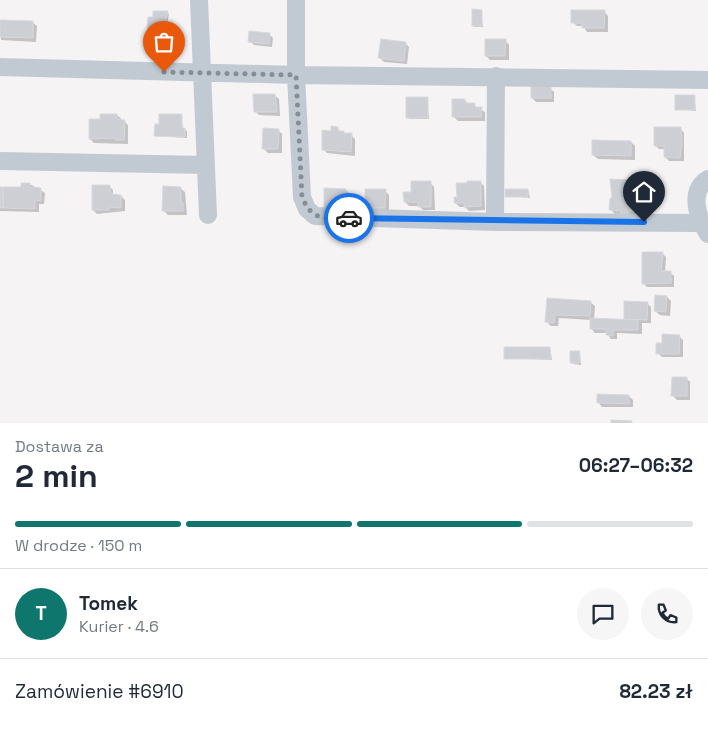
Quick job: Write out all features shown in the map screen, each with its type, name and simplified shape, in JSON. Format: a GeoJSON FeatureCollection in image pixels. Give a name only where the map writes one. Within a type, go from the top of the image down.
{"type":"FeatureCollection","features":[{"type":"Feature","properties":{"kind":"street"},"geometry":{"type":"LineString","coordinates":[[199,0],[208,215]]}},
{"type":"Feature","properties":{"kind":"street"},"geometry":{"type":"LineString","coordinates":[[296,0],[296,75],[302,197],[306,209],[315,216],[704,228],[696,206],[697,192],[708,179]]}},
{"type":"Feature","properties":{"kind":"street"},"geometry":{"type":"LineString","coordinates":[[0,67],[296,75],[708,80]]}},
{"type":"Feature","properties":{"kind":"street"},"geometry":{"type":"LineString","coordinates":[[495,222],[496,76]]}},
{"type":"Feature","properties":{"kind":"street"},"geometry":{"type":"LineString","coordinates":[[0,161],[205,165]]}},
{"type":"Feature","properties":{"kind":"building"},"geometry":{"type":"Polygon","coordinates":[[[472,9],[482,10],[482,26],[472,26],[472,9]]]}},
{"type":"Feature","properties":{"kind":"building"},"geometry":{"type":"Polygon","coordinates":[[[571,10],[605,10],[604,28],[582,28],[582,23],[571,23],[571,10]]]}},
{"type":"Feature","properties":{"kind":"building"},"geometry":{"type":"Polygon","coordinates":[[[153,11],[168,11],[165,22],[168,28],[174,28],[173,41],[159,40],[159,35],[150,34],[150,28],[147,28],[148,17],[153,17],[153,11]]]}},
{"type":"Feature","properties":{"kind":"building"},"geometry":{"type":"Polygon","coordinates":[[[0,20],[33,21],[33,38],[0,37],[0,20]]]}},
{"type":"Feature","properties":{"kind":"building"},"geometry":{"type":"Polygon","coordinates":[[[249,31],[270,33],[269,44],[248,42],[249,31]]]}},
{"type":"Feature","properties":{"kind":"building"},"geometry":{"type":"Polygon","coordinates":[[[381,39],[406,42],[404,61],[378,58],[381,39]]]}},
{"type":"Feature","properties":{"kind":"building"},"geometry":{"type":"Polygon","coordinates":[[[485,39],[506,39],[505,56],[485,56],[485,39]]]}},
{"type":"Feature","properties":{"kind":"building"},"geometry":{"type":"Polygon","coordinates":[[[531,86],[551,86],[551,98],[531,98],[531,86]]]}},
{"type":"Feature","properties":{"kind":"building"},"geometry":{"type":"Polygon","coordinates":[[[253,94],[275,94],[277,112],[254,112],[253,94]]]}},
{"type":"Feature","properties":{"kind":"building"},"geometry":{"type":"Polygon","coordinates":[[[675,95],[695,95],[695,110],[675,110],[675,95]]]}},
{"type":"Feature","properties":{"kind":"building"},"geometry":{"type":"Polygon","coordinates":[[[406,97],[428,97],[428,118],[406,118],[406,97]]]}},
{"type":"Feature","properties":{"kind":"building"},"geometry":{"type":"Polygon","coordinates":[[[452,99],[465,99],[465,103],[475,103],[475,107],[482,107],[481,117],[452,117],[452,99]]]}},
{"type":"Feature","properties":{"kind":"building"},"geometry":{"type":"Polygon","coordinates":[[[100,114],[117,114],[117,119],[125,120],[124,140],[115,140],[116,138],[89,139],[89,119],[100,119],[100,114]]]}},
{"type":"Feature","properties":{"kind":"building"},"geometry":{"type":"Polygon","coordinates":[[[159,114],[182,114],[182,128],[185,128],[185,137],[154,136],[155,124],[159,124],[159,114]]]}},
{"type":"Feature","properties":{"kind":"building"},"geometry":{"type":"Polygon","coordinates":[[[331,126],[338,127],[338,131],[344,131],[344,133],[352,133],[351,152],[322,150],[322,130],[331,131],[331,126]]]}},
{"type":"Feature","properties":{"kind":"building"},"geometry":{"type":"Polygon","coordinates":[[[654,127],[681,127],[682,143],[680,158],[664,157],[664,146],[654,146],[654,127]]]}},
{"type":"Feature","properties":{"kind":"building"},"geometry":{"type":"Polygon","coordinates":[[[263,128],[279,129],[278,149],[262,149],[263,128]]]}},
{"type":"Feature","properties":{"kind":"building"},"geometry":{"type":"Polygon","coordinates":[[[592,140],[631,141],[631,156],[592,155],[592,140]]]}},
{"type":"Feature","properties":{"kind":"building"},"geometry":{"type":"Polygon","coordinates":[[[610,179],[634,180],[634,188],[631,188],[631,202],[634,202],[634,211],[629,211],[625,216],[621,214],[621,211],[609,210],[610,198],[612,198],[610,179]]]}},
{"type":"Feature","properties":{"kind":"building"},"geometry":{"type":"Polygon","coordinates":[[[411,181],[431,181],[431,207],[418,207],[418,202],[404,202],[403,192],[411,192],[411,181]]]}},
{"type":"Feature","properties":{"kind":"building"},"geometry":{"type":"Polygon","coordinates":[[[467,181],[481,181],[481,206],[464,207],[464,203],[454,203],[454,197],[457,197],[456,183],[467,183],[467,181]]]}},
{"type":"Feature","properties":{"kind":"building"},"geometry":{"type":"Polygon","coordinates":[[[21,183],[30,183],[30,187],[41,188],[41,201],[35,200],[35,209],[3,208],[3,187],[21,187],[21,183]]]}},
{"type":"Feature","properties":{"kind":"building"},"geometry":{"type":"Polygon","coordinates":[[[92,185],[110,185],[110,191],[113,194],[121,195],[121,208],[109,207],[109,210],[92,210],[92,185]]]}},
{"type":"Feature","properties":{"kind":"building"},"geometry":{"type":"Polygon","coordinates":[[[163,186],[181,187],[183,211],[162,211],[163,186]]]}},
{"type":"Feature","properties":{"kind":"building"},"geometry":{"type":"Polygon","coordinates":[[[0,187],[3,187],[3,208],[0,208],[0,187]]]}},
{"type":"Feature","properties":{"kind":"building"},"geometry":{"type":"Polygon","coordinates":[[[324,188],[346,189],[346,208],[324,208],[324,188]]]}},
{"type":"Feature","properties":{"kind":"building"},"geometry":{"type":"Polygon","coordinates":[[[365,189],[386,189],[385,208],[365,208],[365,189]]]}},
{"type":"Feature","properties":{"kind":"building"},"geometry":{"type":"Polygon","coordinates":[[[505,189],[528,189],[528,197],[505,197],[505,189]]]}},
{"type":"Feature","properties":{"kind":"building"},"geometry":{"type":"Polygon","coordinates":[[[642,252],[663,252],[661,271],[671,271],[671,283],[642,284],[642,252]]]}},
{"type":"Feature","properties":{"kind":"building"},"geometry":{"type":"Polygon","coordinates":[[[655,295],[667,296],[666,312],[654,311],[655,295]]]}},
{"type":"Feature","properties":{"kind":"building"},"geometry":{"type":"Polygon","coordinates":[[[547,298],[591,301],[590,316],[555,315],[554,323],[545,322],[547,298]]]}},
{"type":"Feature","properties":{"kind":"building"},"geometry":{"type":"Polygon","coordinates":[[[624,301],[648,302],[647,320],[624,319],[624,301]]]}},
{"type":"Feature","properties":{"kind":"building"},"geometry":{"type":"Polygon","coordinates":[[[590,318],[638,320],[638,330],[613,330],[613,336],[606,335],[606,329],[590,329],[590,318]]]}},
{"type":"Feature","properties":{"kind":"building"},"geometry":{"type":"Polygon","coordinates":[[[662,334],[680,335],[679,354],[656,354],[656,343],[662,343],[662,334]]]}},
{"type":"Feature","properties":{"kind":"building"},"geometry":{"type":"Polygon","coordinates":[[[504,347],[550,347],[551,359],[504,359],[504,347]]]}},
{"type":"Feature","properties":{"kind":"building"},"geometry":{"type":"Polygon","coordinates":[[[570,351],[580,351],[579,363],[570,363],[570,351]]]}},
{"type":"Feature","properties":{"kind":"building"},"geometry":{"type":"Polygon","coordinates":[[[672,377],[687,377],[687,396],[671,396],[672,377]]]}},
{"type":"Feature","properties":{"kind":"building"},"geometry":{"type":"Polygon","coordinates":[[[597,394],[629,395],[629,404],[597,403],[597,394]]]}},
{"type":"Feature","properties":{"kind":"building"},"geometry":{"type":"Polygon","coordinates":[[[611,420],[632,421],[632,423],[611,423],[611,420]]]}},
{"type":"Feature","properties":{"kind":"way so far"},"geometry":{"type":"LineString","coordinates":[[164,72],[296,75],[302,197],[306,209],[315,216],[349,218]]}},
{"type":"Feature","properties":{"kind":"route"},"geometry":{"type":"LineString","coordinates":[[349,218],[495,222],[644,222]]}}]}
